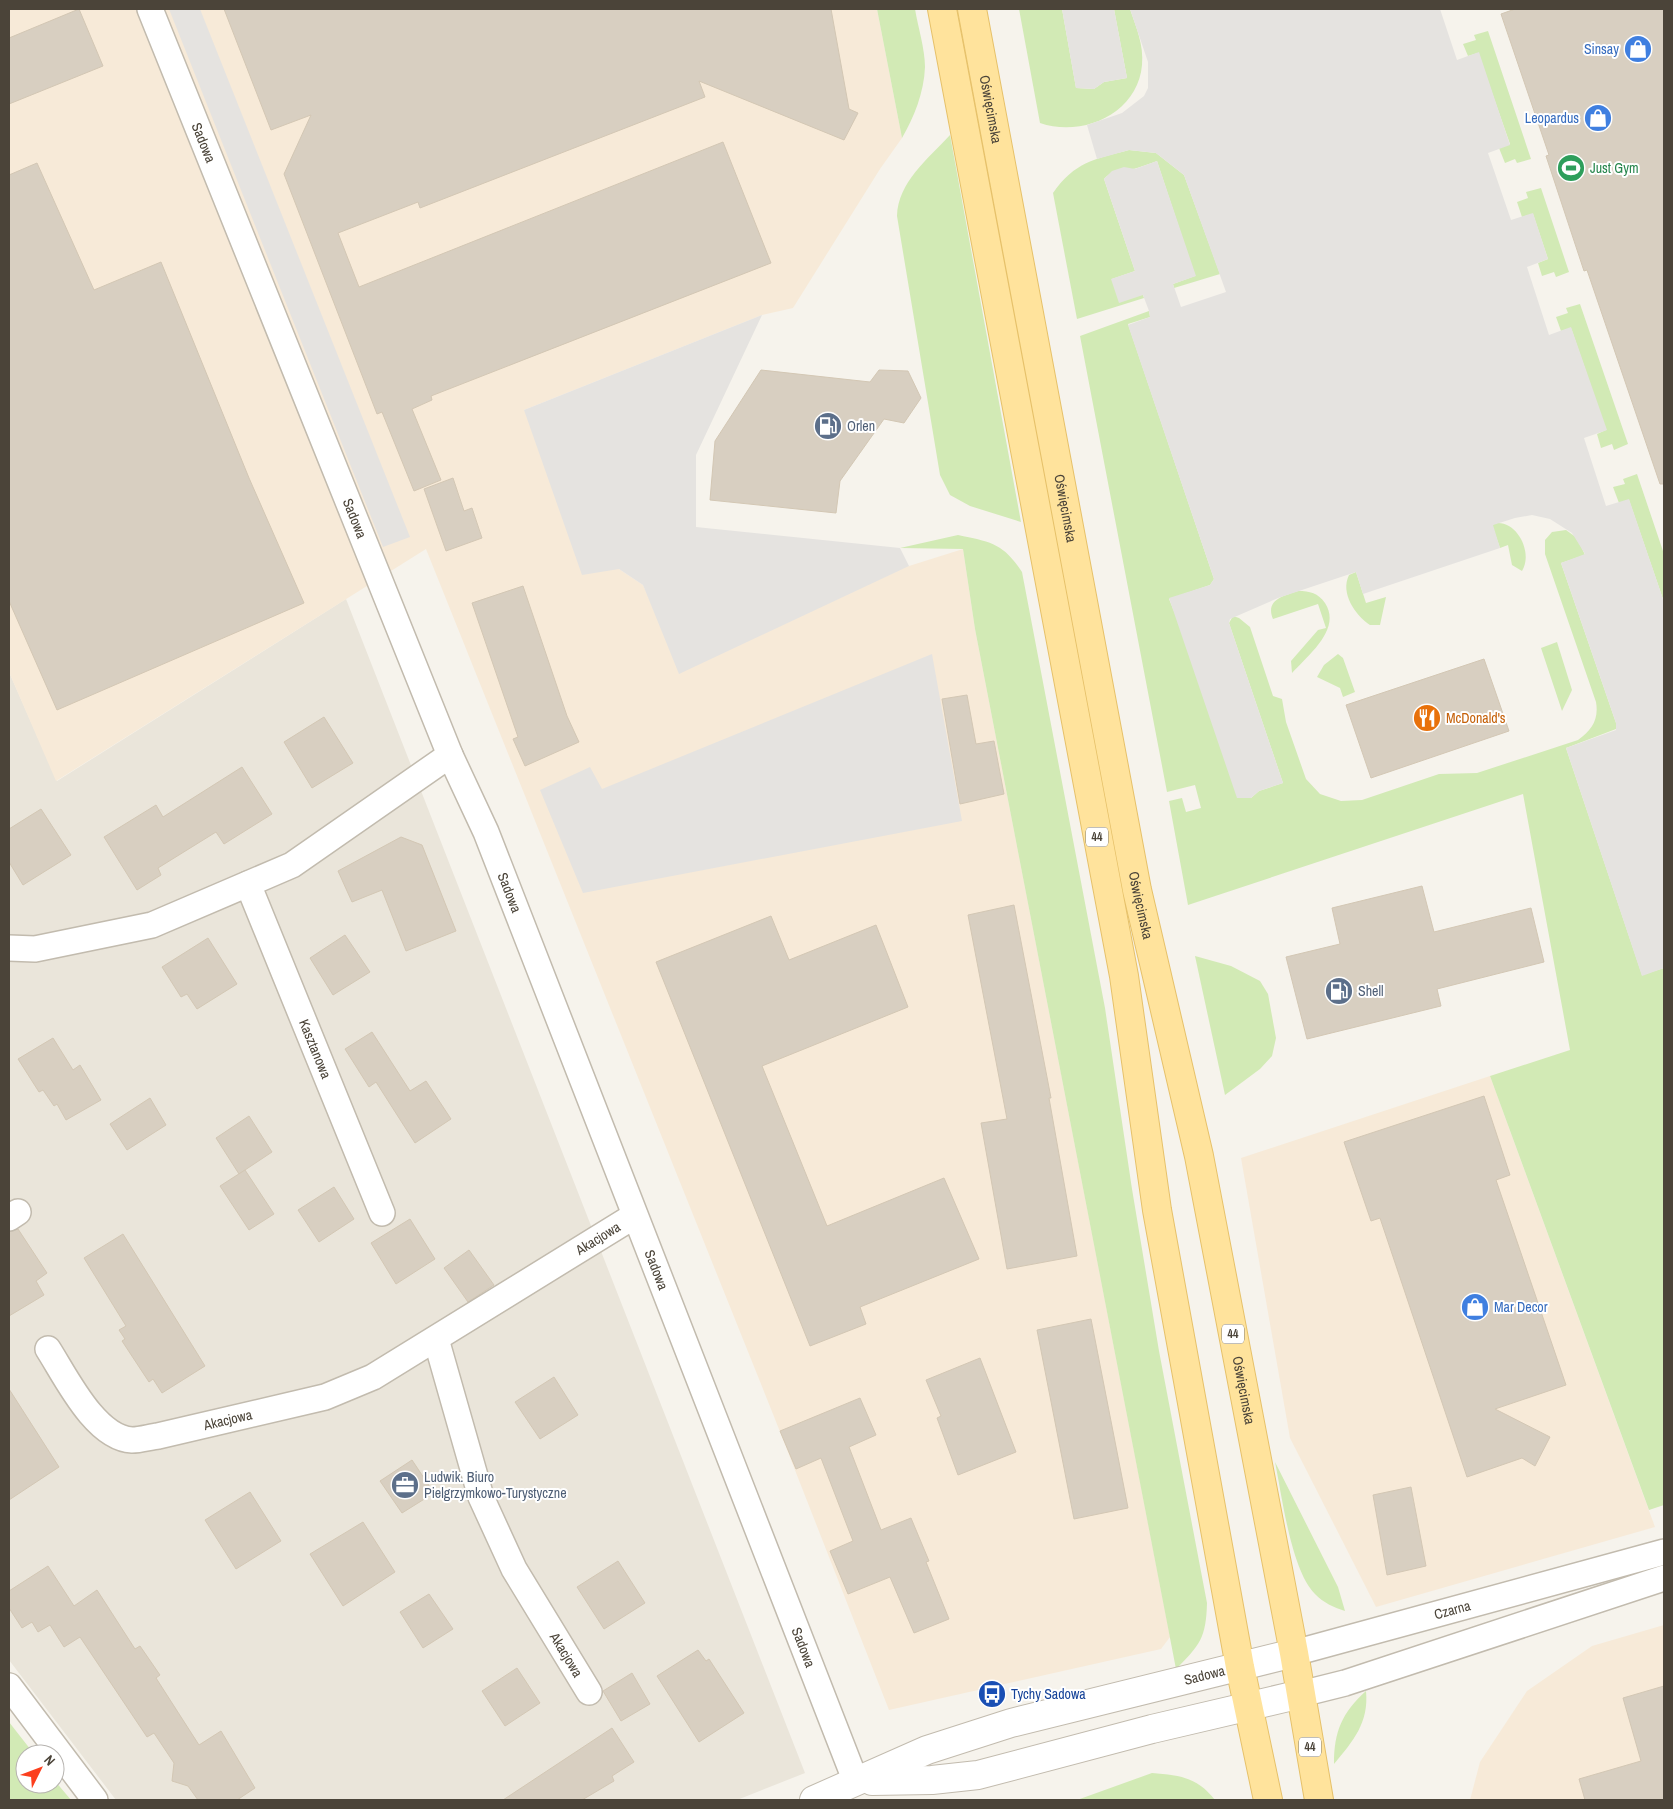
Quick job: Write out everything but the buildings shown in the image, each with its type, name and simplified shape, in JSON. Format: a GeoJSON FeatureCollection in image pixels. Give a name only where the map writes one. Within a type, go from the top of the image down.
{"type":"FeatureCollection","features":[{"type":"Feature","properties":{"kind":"main road","name":"44"},"geometry":{"type":"LineString","coordinates":[[942,9],[1124,976],[1157,1210],[1240,1667],[1268,1800]]}},
{"type":"Feature","properties":{"kind":"main road","name":"Oświęcimska"},"geometry":{"type":"LineString","coordinates":[[972,9],[1137,890],[1199,1156],[1294,1653],[1319,1800]]}},
{"type":"Feature","properties":{"kind":"street","name":"Sadowa"},"geometry":{"type":"LineString","coordinates":[[150,9],[450,755],[486,832],[856,1782],[927,1750],[1011,1724],[1240,1667]]}},
{"type":"Feature","properties":{"kind":"street"},"geometry":{"type":"LineString","coordinates":[[9,948],[36,949],[152,925],[292,865],[450,755]]}},
{"type":"Feature","properties":{"kind":"street","name":"Kasztanowa"},"geometry":{"type":"LineString","coordinates":[[248,884],[382,1213]]}},
{"type":"Feature","properties":{"kind":"street","name":"Akacjowa"},"geometry":{"type":"LineString","coordinates":[[48,1349],[93,1419],[116,1436],[132,1440],[325,1397],[373,1377],[634,1216]]}},
{"type":"Feature","properties":{"kind":"street","name":"Akacjowa"},"geometry":{"type":"LineString","coordinates":[[436,1339],[481,1497],[514,1569],[589,1692]]}},
{"type":"Feature","properties":{"kind":"street","name":"Czarna"},"geometry":{"type":"LineString","coordinates":[[1240,1667],[1664,1552]]}},
{"type":"Feature","properties":{"kind":"street"},"geometry":{"type":"LineString","coordinates":[[814,1800],[856,1782],[888,1779],[932,1780],[978,1775],[1248,1705],[1345,1683],[1664,1578]]}},
{"type":"Feature","properties":{"kind":"street"},"geometry":{"type":"LineString","coordinates":[[9,1686],[94,1800]]}},
{"type":"Feature","properties":{"kind":"shaded area"},"geometry":{"type":"Polygon","coordinates":[[[9,9],[877,9],[902,138],[880,169],[793,308],[762,315],[524,410],[619,569],[643,585],[656,613],[909,566],[963,549],[975,629],[1170,1637],[1161,1649],[889,1710],[773,1414],[426,549],[56,781],[9,672],[9,9]]]}},
{"type":"Feature","properties":{"kind":"shaded area"},"geometry":{"type":"Polygon","coordinates":[[[169,9],[200,9],[410,537],[383,547],[169,9]]]}},
{"type":"Feature","properties":{"kind":"shaded area"},"geometry":{"type":"Polygon","coordinates":[[[1062,9],[1114,9],[1127,78],[1104,82],[1094,89],[1076,88],[1062,9]]]}},
{"type":"Feature","properties":{"kind":"shaded area"},"geometry":{"type":"Polygon","coordinates":[[[1130,9],[1440,9],[1457,60],[1479,52],[1510,145],[1488,153],[1511,220],[1533,213],[1548,259],[1527,267],[1549,335],[1571,327],[1607,430],[1584,438],[1606,506],[1629,499],[1664,602],[1664,968],[1642,976],[1566,748],[1616,730],[1616,723],[1561,563],[1585,554],[1572,533],[1550,519],[1532,515],[1493,525],[1500,548],[1363,594],[1356,572],[1278,598],[1230,619],[1229,623],[1283,783],[1259,791],[1251,798],[1237,798],[1169,598],[1210,585],[1214,579],[1128,325],[1150,317],[1149,311],[1143,295],[1119,303],[1111,279],[1135,271],[1104,179],[1112,171],[1124,167],[1135,169],[1157,161],[1196,276],[1173,284],[1181,307],[1226,292],[1184,175],[1156,153],[1129,150],[1097,159],[1087,125],[1122,113],[1144,96],[1148,88],[1148,62],[1130,9]]]}},
{"type":"Feature","properties":{"kind":"shaded area"},"geometry":{"type":"Polygon","coordinates":[[[762,315],[696,455],[696,527],[900,548],[909,566],[679,674],[643,585],[619,569],[582,575],[524,410],[762,315]]]}},
{"type":"Feature","properties":{"kind":"shaded area"},"geometry":{"type":"Polygon","coordinates":[[[346,599],[805,1773],[737,1800],[116,1800],[9,1660],[9,672],[57,781],[346,599]]]}},
{"type":"Feature","properties":{"kind":"shaded area"},"geometry":{"type":"Polygon","coordinates":[[[932,654],[962,821],[583,893],[540,790],[590,767],[602,789],[932,654]]]}},
{"type":"Feature","properties":{"kind":"shaded area"},"geometry":{"type":"Polygon","coordinates":[[[1490,1076],[1655,1527],[1376,1607],[1290,1438],[1241,1158],[1490,1076]]]}},
{"type":"Feature","properties":{"kind":"shaded area"},"geometry":{"type":"Polygon","coordinates":[[[1664,1625],[1664,1800],[1470,1800],[1480,1762],[1527,1691],[1592,1646],[1664,1625]]]}},
{"type":"Feature","properties":{"kind":"green space"},"geometry":{"type":"Polygon","coordinates":[[[877,9],[915,9],[923,45],[925,67],[923,86],[911,122],[902,138],[877,9]]]}},
{"type":"Feature","properties":{"kind":"green space"},"geometry":{"type":"Polygon","coordinates":[[[1019,9],[1062,9],[1076,88],[1094,89],[1104,82],[1127,78],[1114,9],[1130,9],[1142,50],[1142,65],[1138,82],[1130,96],[1106,118],[1090,124],[1074,127],[1057,127],[1040,123],[1019,9]]]}},
{"type":"Feature","properties":{"kind":"green space"},"geometry":{"type":"Polygon","coordinates":[[[1488,31],[1531,159],[1517,163],[1515,159],[1505,163],[1499,148],[1510,144],[1478,53],[1468,56],[1463,44],[1476,40],[1474,35],[1488,31]]]}},
{"type":"Feature","properties":{"kind":"green space"},"geometry":{"type":"Polygon","coordinates":[[[950,135],[1021,522],[970,506],[950,495],[940,475],[897,216],[899,204],[908,182],[950,135]]]}},
{"type":"Feature","properties":{"kind":"green space"},"geometry":{"type":"Polygon","coordinates":[[[1129,150],[1156,153],[1184,175],[1220,274],[1174,288],[1173,284],[1195,276],[1157,161],[1137,168],[1117,170],[1104,179],[1135,271],[1112,279],[1143,295],[1144,298],[1077,319],[1053,193],[1069,174],[1077,168],[1095,159],[1129,150]]]}},
{"type":"Feature","properties":{"kind":"green space"},"geometry":{"type":"Polygon","coordinates":[[[1541,188],[1569,272],[1556,277],[1554,272],[1542,276],[1538,263],[1548,259],[1533,214],[1522,217],[1517,202],[1528,198],[1526,192],[1541,188]]]}},
{"type":"Feature","properties":{"kind":"green space"},"geometry":{"type":"Polygon","coordinates":[[[1580,304],[1628,444],[1614,450],[1612,444],[1601,448],[1597,434],[1606,430],[1571,328],[1561,331],[1556,317],[1568,313],[1566,308],[1580,304]]]}},
{"type":"Feature","properties":{"kind":"green space"},"geometry":{"type":"Polygon","coordinates":[[[1149,311],[1150,317],[1128,324],[1214,579],[1210,585],[1169,599],[1251,798],[1259,791],[1283,783],[1229,623],[1233,616],[1239,618],[1250,627],[1273,696],[1282,699],[1286,722],[1306,779],[1320,794],[1341,801],[1362,800],[1439,774],[1477,773],[1578,740],[1591,728],[1596,714],[1596,702],[1545,554],[1545,540],[1552,532],[1566,530],[1577,538],[1585,555],[1561,563],[1616,723],[1616,729],[1566,748],[1642,975],[1664,968],[1664,1505],[1649,1510],[1490,1076],[1570,1050],[1523,794],[1188,905],[1169,801],[1182,798],[1186,812],[1201,808],[1195,785],[1167,792],[1080,336],[1149,311]]]}},
{"type":"Feature","properties":{"kind":"green space"},"geometry":{"type":"Polygon","coordinates":[[[1637,474],[1664,554],[1664,602],[1629,500],[1619,503],[1613,487],[1625,484],[1623,479],[1637,474]]]}},
{"type":"Feature","properties":{"kind":"green space"},"geometry":{"type":"Polygon","coordinates":[[[1497,523],[1505,524],[1511,528],[1522,540],[1526,556],[1522,571],[1512,565],[1508,545],[1500,548],[1492,525],[1497,523]]]}},
{"type":"Feature","properties":{"kind":"green space"},"geometry":{"type":"Polygon","coordinates":[[[958,535],[988,542],[1002,549],[1022,572],[1105,1008],[1159,1351],[1207,1603],[1205,1625],[1200,1640],[1176,1669],[975,629],[963,549],[900,548],[958,535]]]}},
{"type":"Feature","properties":{"kind":"green space"},"geometry":{"type":"Polygon","coordinates":[[[1356,572],[1366,603],[1386,597],[1380,625],[1370,625],[1364,621],[1350,603],[1346,589],[1347,582],[1349,575],[1356,572]]]}},
{"type":"Feature","properties":{"kind":"green space"},"geometry":{"type":"Polygon","coordinates":[[[1298,591],[1306,591],[1320,597],[1329,613],[1329,622],[1321,641],[1292,673],[1291,661],[1318,630],[1326,628],[1318,604],[1273,619],[1271,607],[1273,603],[1281,597],[1298,591]]]}},
{"type":"Feature","properties":{"kind":"green space"},"geometry":{"type":"Polygon","coordinates":[[[1557,642],[1572,690],[1562,711],[1541,648],[1557,642]]]}},
{"type":"Feature","properties":{"kind":"green space"},"geometry":{"type":"Polygon","coordinates":[[[1338,654],[1343,658],[1355,692],[1343,697],[1340,688],[1317,677],[1324,665],[1338,654]]]}},
{"type":"Feature","properties":{"kind":"green space"},"geometry":{"type":"Polygon","coordinates":[[[1195,956],[1231,966],[1260,981],[1268,994],[1276,1038],[1272,1056],[1260,1069],[1225,1095],[1195,956]]]}},
{"type":"Feature","properties":{"kind":"green space"},"geometry":{"type":"Polygon","coordinates":[[[1275,1462],[1338,1587],[1345,1611],[1322,1600],[1307,1583],[1294,1551],[1284,1512],[1275,1462]]]}},
{"type":"Feature","properties":{"kind":"green space"},"geometry":{"type":"Polygon","coordinates":[[[1366,1691],[1365,1713],[1362,1722],[1353,1739],[1334,1764],[1334,1752],[1341,1723],[1351,1707],[1366,1691]]]}},
{"type":"Feature","properties":{"kind":"green space"},"geometry":{"type":"Polygon","coordinates":[[[9,1722],[26,1744],[15,1744],[15,1794],[65,1793],[71,1800],[9,1800],[9,1722]]]}},
{"type":"Feature","properties":{"kind":"green space"},"geometry":{"type":"Polygon","coordinates":[[[1152,1773],[1179,1776],[1194,1782],[1208,1792],[1215,1800],[1077,1800],[1152,1773]]]}},
{"type":"Feature","properties":{"kind":"place","name":"Sinsay"},"geometry":{"type":"Point","coordinates":[1638,49]}},
{"type":"Feature","properties":{"kind":"place","name":"Leopardus"},"geometry":{"type":"Point","coordinates":[1598,118]}},
{"type":"Feature","properties":{"kind":"place","name":"Just Gym"},"geometry":{"type":"Point","coordinates":[1571,168]}},
{"type":"Feature","properties":{"kind":"place","name":"Orlen"},"geometry":{"type":"Point","coordinates":[828,426]}},
{"type":"Feature","properties":{"kind":"place","name":"McDonald's"},"geometry":{"type":"Point","coordinates":[1427,718]}},
{"type":"Feature","properties":{"kind":"place","name":"Shell"},"geometry":{"type":"Point","coordinates":[1339,991]}},
{"type":"Feature","properties":{"kind":"place","name":"Mar Decor"},"geometry":{"type":"Point","coordinates":[1475,1307]}},
{"type":"Feature","properties":{"kind":"place","name":"Ludwik. Biuro Pielgrzymkowo-Turystyczne"},"geometry":{"type":"Point","coordinates":[405,1485]}},
{"type":"Feature","properties":{"kind":"place","name":"Tychy Sadowa"},"geometry":{"type":"Point","coordinates":[992,1694]}}]}
